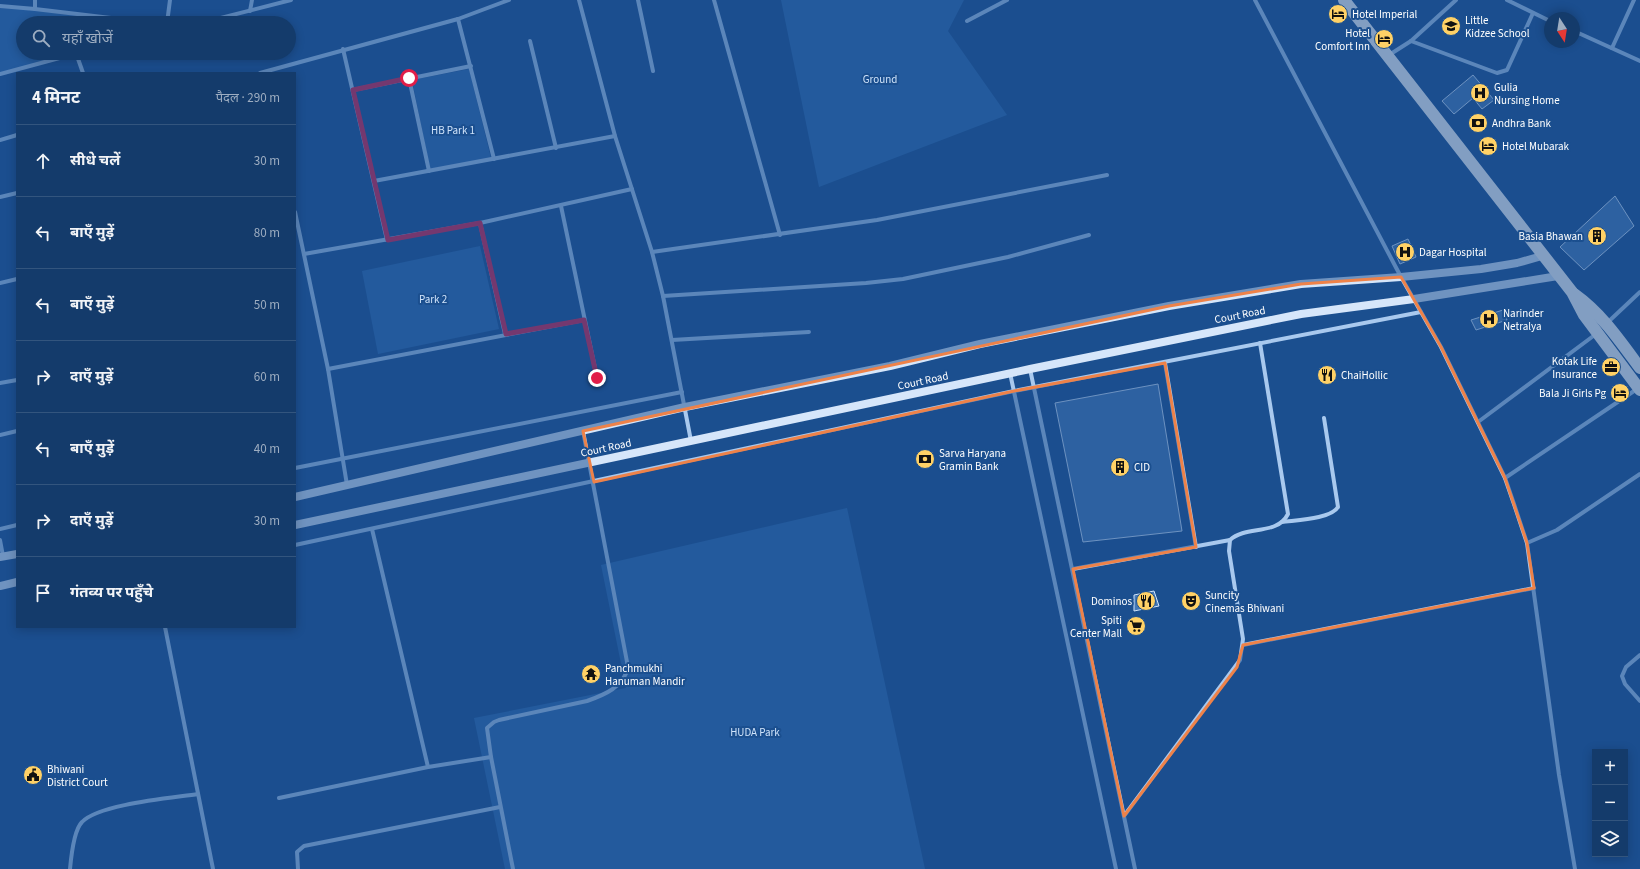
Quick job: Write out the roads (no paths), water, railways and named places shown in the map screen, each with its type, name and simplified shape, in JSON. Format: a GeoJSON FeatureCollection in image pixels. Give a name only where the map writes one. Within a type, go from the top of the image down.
{"type":"FeatureCollection","features":[{"type":"Feature","properties":{"kind":"highway"},"geometry":{"type":"LineString","coordinates":[[1344,0],[1558,276],[1572,292],[1592,307],[1640,368]]}},
{"type":"Feature","properties":{"kind":"highway"},"geometry":{"type":"LineString","coordinates":[[1572,292],[1584,315],[1639,389]]}},
{"type":"Feature","properties":{"kind":"street"},"geometry":{"type":"LineString","coordinates":[[35,0],[35,9]]}},
{"type":"Feature","properties":{"kind":"street"},"geometry":{"type":"LineString","coordinates":[[169,16],[170,0]]}},
{"type":"Feature","properties":{"kind":"street"},"geometry":{"type":"LineString","coordinates":[[250,10],[252,0]]}},
{"type":"Feature","properties":{"kind":"street"},"geometry":{"type":"LineString","coordinates":[[228,16],[291,0]]}},
{"type":"Feature","properties":{"kind":"street"},"geometry":{"type":"LineString","coordinates":[[268,72],[343,49],[458,19],[509,0]]}},
{"type":"Feature","properties":{"kind":"street"},"geometry":{"type":"LineString","coordinates":[[579,0],[615,136],[652,252],[663,296],[691,441]]}},
{"type":"Feature","properties":{"kind":"street"},"geometry":{"type":"LineString","coordinates":[[638,0],[653,71]]}},
{"type":"Feature","properties":{"kind":"street"},"geometry":{"type":"LineString","coordinates":[[714,0],[780,235]]}},
{"type":"Feature","properties":{"kind":"street"},"geometry":{"type":"LineString","coordinates":[[967,21],[1007,0]]}},
{"type":"Feature","properties":{"kind":"street"},"geometry":{"type":"LineString","coordinates":[[1255,0],[1400,277],[1421,312],[1505,478],[1527,543],[1559,775],[1575,869]]}},
{"type":"Feature","properties":{"kind":"street"},"geometry":{"type":"LineString","coordinates":[[1387,56],[1411,41],[1456,0]]}},
{"type":"Feature","properties":{"kind":"street"},"geometry":{"type":"LineString","coordinates":[[1507,0],[1544,18]]}},
{"type":"Feature","properties":{"kind":"street"},"geometry":{"type":"LineString","coordinates":[[1612,48],[1634,0]]}},
{"type":"Feature","properties":{"kind":"street"},"geometry":{"type":"LineString","coordinates":[[0,6],[94,16]]}},
{"type":"Feature","properties":{"kind":"street"},"geometry":{"type":"LineString","coordinates":[[1411,41],[1497,74],[1502,73],[1507,70],[1533,13]]}},
{"type":"Feature","properties":{"kind":"street"},"geometry":{"type":"LineString","coordinates":[[458,19],[494,159]]}},
{"type":"Feature","properties":{"kind":"street"},"geometry":{"type":"LineString","coordinates":[[1580,34],[1640,61]]}},
{"type":"Feature","properties":{"kind":"street"},"geometry":{"type":"LineString","coordinates":[[530,41],[556,148]]}},
{"type":"Feature","properties":{"kind":"street"},"geometry":{"type":"LineString","coordinates":[[343,49],[388,240]]}},
{"type":"Feature","properties":{"kind":"street"},"geometry":{"type":"LineString","coordinates":[[0,74],[51,60]]}},
{"type":"Feature","properties":{"kind":"street"},"geometry":{"type":"LineString","coordinates":[[79,60],[83,72]]}},
{"type":"Feature","properties":{"kind":"street"},"geometry":{"type":"LineString","coordinates":[[353,90],[471,66]]}},
{"type":"Feature","properties":{"kind":"street"},"geometry":{"type":"LineString","coordinates":[[409,78],[429,171]]}},
{"type":"Feature","properties":{"kind":"street"},"geometry":{"type":"LineString","coordinates":[[0,140],[16,135]]}},
{"type":"Feature","properties":{"kind":"street"},"geometry":{"type":"LineString","coordinates":[[374,181],[615,136]]}},
{"type":"Feature","properties":{"kind":"street"},"geometry":{"type":"LineString","coordinates":[[652,252],[877,220],[1107,175]]}},
{"type":"Feature","properties":{"kind":"street"},"geometry":{"type":"LineString","coordinates":[[304,254],[480,223],[632,189]]}},
{"type":"Feature","properties":{"kind":"street"},"geometry":{"type":"LineString","coordinates":[[0,198],[16,193]]}},
{"type":"Feature","properties":{"kind":"street"},"geometry":{"type":"LineString","coordinates":[[561,206],[597,378]]}},
{"type":"Feature","properties":{"kind":"street"},"geometry":{"type":"LineString","coordinates":[[296,217],[328,369],[347,485]]}},
{"type":"Feature","properties":{"kind":"street"},"geometry":{"type":"LineString","coordinates":[[480,223],[506,334]]}},
{"type":"Feature","properties":{"kind":"street"},"geometry":{"type":"LineString","coordinates":[[663,296],[884,282],[1000,259],[1089,235]]}},
{"type":"Feature","properties":{"kind":"street"},"geometry":{"type":"LineString","coordinates":[[296,496],[685,407],[890,366],[980,344],[1169,306],[1301,284],[1400,277],[1492,267],[1542,256]]}},
{"type":"Feature","properties":{"kind":"street","name":"Court Road"},"geometry":{"type":"LineString","coordinates":[[296,525],[1030,369],[1301,314],[1414,299],[1558,276]]}},
{"type":"Feature","properties":{"kind":"street"},"geometry":{"type":"LineString","coordinates":[[0,283],[16,279]]}},
{"type":"Feature","properties":{"kind":"street"},"geometry":{"type":"LineString","coordinates":[[1606,323],[1640,292]]}},
{"type":"Feature","properties":{"kind":"street"},"geometry":{"type":"LineString","coordinates":[[296,545],[1014,392],[1421,312]]}},
{"type":"Feature","properties":{"kind":"street"},"geometry":{"type":"LineString","coordinates":[[328,369],[584,320]]}},
{"type":"Feature","properties":{"kind":"street"},"geometry":{"type":"LineString","coordinates":[[672,340],[809,332]]}},
{"type":"Feature","properties":{"kind":"street"},"geometry":{"type":"LineString","coordinates":[[1478,422],[1597,333]]}},
{"type":"Feature","properties":{"kind":"street"},"geometry":{"type":"LineString","coordinates":[[1260,343],[1288,509],[1288,514],[1282,522]]}},
{"type":"Feature","properties":{"kind":"street"},"geometry":{"type":"LineString","coordinates":[[1165,363],[1196,546]]}},
{"type":"Feature","properties":{"kind":"street"},"geometry":{"type":"LineString","coordinates":[[1030,369],[1135,869]]}},
{"type":"Feature","properties":{"kind":"street"},"geometry":{"type":"LineString","coordinates":[[1010,374],[1116,869]]}},
{"type":"Feature","properties":{"kind":"street"},"geometry":{"type":"LineString","coordinates":[[0,383],[16,380]]}},
{"type":"Feature","properties":{"kind":"street"},"geometry":{"type":"LineString","coordinates":[[1505,478],[1639,389]]}},
{"type":"Feature","properties":{"kind":"street"},"geometry":{"type":"LineString","coordinates":[[296,468],[682,392]]}},
{"type":"Feature","properties":{"kind":"street"},"geometry":{"type":"LineString","coordinates":[[1073,569],[1230,540],[1237,536],[1272,527],[1282,522],[1326,515],[1336,510],[1338,507],[1324,418]]}},
{"type":"Feature","properties":{"kind":"street"},"geometry":{"type":"LineString","coordinates":[[0,435],[16,431]]}},
{"type":"Feature","properties":{"kind":"street"},"geometry":{"type":"LineString","coordinates":[[513,869],[500,807],[487,728],[494,722],[587,701],[615,688],[626,675],[628,660],[583,431]]}},
{"type":"Feature","properties":{"kind":"street"},"geometry":{"type":"LineString","coordinates":[[1527,543],[1557,530],[1640,474]]}},
{"type":"Feature","properties":{"kind":"street"},"geometry":{"type":"LineString","coordinates":[[0,529],[16,525]]}},
{"type":"Feature","properties":{"kind":"street"},"geometry":{"type":"LineString","coordinates":[[372,529],[428,767]]}},
{"type":"Feature","properties":{"kind":"street"},"geometry":{"type":"LineString","coordinates":[[0,540],[2,556],[16,554]]}},
{"type":"Feature","properties":{"kind":"street"},"geometry":{"type":"LineString","coordinates":[[1124,816],[1240,660],[1243,645],[1229,551],[1230,540]]}},
{"type":"Feature","properties":{"kind":"street"},"geometry":{"type":"LineString","coordinates":[[0,586],[16,582]]}},
{"type":"Feature","properties":{"kind":"street"},"geometry":{"type":"LineString","coordinates":[[1243,645],[1534,588]]}},
{"type":"Feature","properties":{"kind":"street"},"geometry":{"type":"LineString","coordinates":[[165,628],[213,869]]}},
{"type":"Feature","properties":{"kind":"street"},"geometry":{"type":"LineString","coordinates":[[1640,655],[1626,667],[1622,676],[1626,684],[1640,701]]}},
{"type":"Feature","properties":{"kind":"street"},"geometry":{"type":"LineString","coordinates":[[279,798],[428,767],[491,757]]}},
{"type":"Feature","properties":{"kind":"street"},"geometry":{"type":"LineString","coordinates":[[70,869],[75,837],[82,822],[108,808],[198,794]]}},
{"type":"Feature","properties":{"kind":"street"},"geometry":{"type":"LineString","coordinates":[[298,869],[297,852],[304,846],[500,807]]}},
{"type":"Feature","properties":{"kind":"place","name":"Hotel Imperial"},"geometry":{"type":"Point","coordinates":[1338,14]}},
{"type":"Feature","properties":{"kind":"place","name":"Little Kidzee School"},"geometry":{"type":"Point","coordinates":[1451,26]}},
{"type":"Feature","properties":{"kind":"place","name":"Hotel Comfort Inn"},"geometry":{"type":"Point","coordinates":[1384,39]}},
{"type":"Feature","properties":{"kind":"place","name":"Gulia Nursing Home"},"geometry":{"type":"Point","coordinates":[1480,93]}},
{"type":"Feature","properties":{"kind":"place","name":"Andhra Bank"},"geometry":{"type":"Point","coordinates":[1478,123]}},
{"type":"Feature","properties":{"kind":"place","name":"Hotel Mubarak"},"geometry":{"type":"Point","coordinates":[1488,146]}},
{"type":"Feature","properties":{"kind":"place","name":"Basia Bhawan"},"geometry":{"type":"Point","coordinates":[1597,236]}},
{"type":"Feature","properties":{"kind":"place","name":"Dagar Hospital"},"geometry":{"type":"Point","coordinates":[1405,252]}},
{"type":"Feature","properties":{"kind":"place","name":"Narinder Netralya"},"geometry":{"type":"Point","coordinates":[1489,319]}},
{"type":"Feature","properties":{"kind":"place","name":"Kotak Life Insurance"},"geometry":{"type":"Point","coordinates":[1611,367]}},
{"type":"Feature","properties":{"kind":"place","name":"ChaiHollic"},"geometry":{"type":"Point","coordinates":[1327,375]}},
{"type":"Feature","properties":{"kind":"place","name":"Bala Ji Girls Pg"},"geometry":{"type":"Point","coordinates":[1620,393]}},
{"type":"Feature","properties":{"kind":"place","name":"Sarva Haryana Gramin Bank"},"geometry":{"type":"Point","coordinates":[925,459]}},
{"type":"Feature","properties":{"kind":"place","name":"CID"},"geometry":{"type":"Point","coordinates":[1120,467]}},
{"type":"Feature","properties":{"kind":"place","name":"Dominos"},"geometry":{"type":"Point","coordinates":[1146,601]}},
{"type":"Feature","properties":{"kind":"place","name":"Suncity Cinemas Bhiwani"},"geometry":{"type":"Point","coordinates":[1191,601]}},
{"type":"Feature","properties":{"kind":"place","name":"Spiti Center Mall"},"geometry":{"type":"Point","coordinates":[1136,626]}},
{"type":"Feature","properties":{"kind":"place","name":"Panchmukhi Hanuman Mandir"},"geometry":{"type":"Point","coordinates":[591,674]}},
{"type":"Feature","properties":{"kind":"place","name":"Bhiwani District Court"},"geometry":{"type":"Point","coordinates":[33,775]}},
{"type":"Feature","properties":{"kind":"park label","name":"Ground"},"geometry":{"type":"Point","coordinates":[880,79]}},
{"type":"Feature","properties":{"kind":"park label","name":"HB Park 1"},"geometry":{"type":"Point","coordinates":[453,130]}},
{"type":"Feature","properties":{"kind":"park label","name":"Park 2"},"geometry":{"type":"Point","coordinates":[433,299]}},
{"type":"Feature","properties":{"kind":"park label","name":"HUDA Park"},"geometry":{"type":"Point","coordinates":[755,732]}}]}
